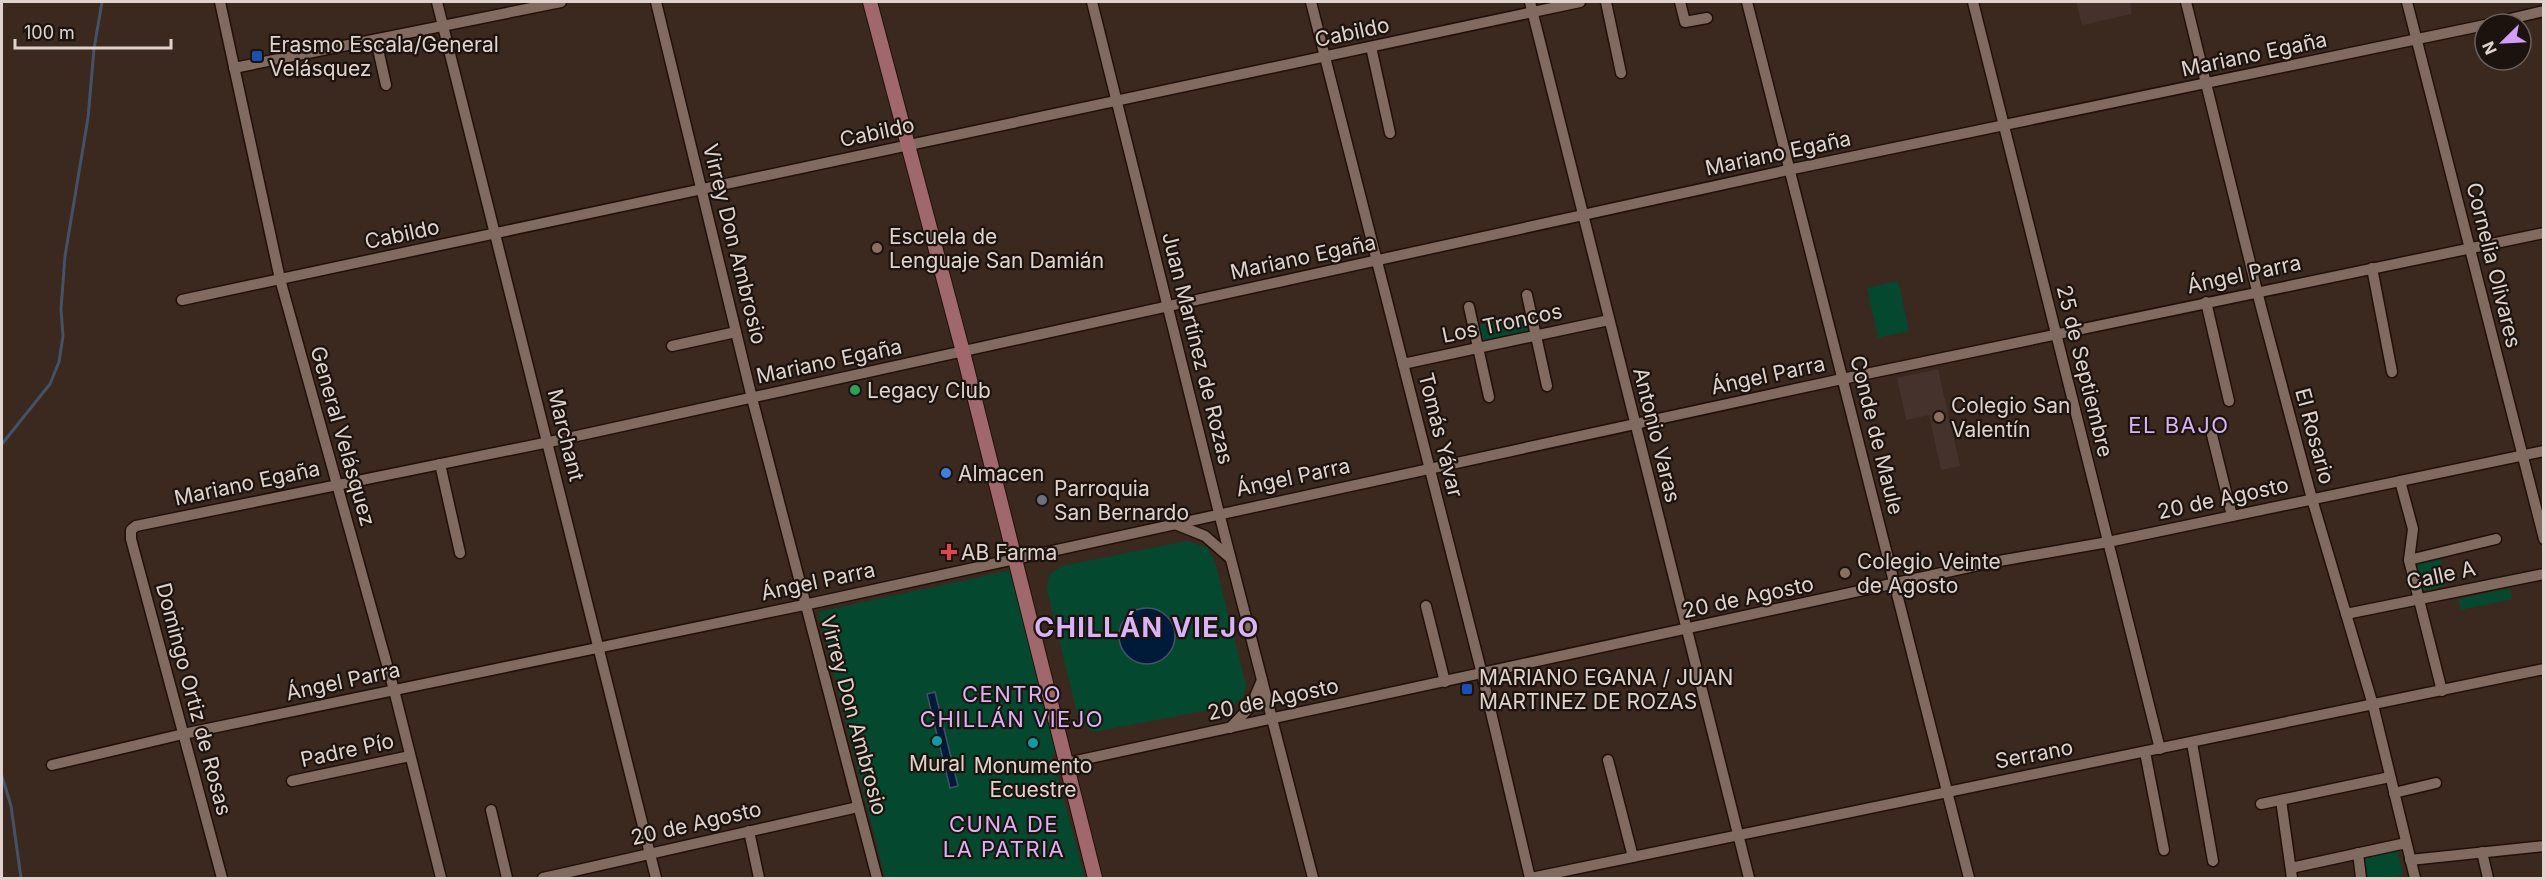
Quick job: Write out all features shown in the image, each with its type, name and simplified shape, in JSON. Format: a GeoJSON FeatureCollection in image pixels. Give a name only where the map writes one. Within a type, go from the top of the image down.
{"type":"FeatureCollection","features":[{"type":"Feature","properties":{"kind":"main road"},"geometry":{"type":"LineString","coordinates":[[870,2],[1016,558],[1095,879]]}},
{"type":"Feature","properties":{"kind":"street","name":"General Velásquez"},"geometry":{"type":"LineString","coordinates":[[220,2],[300,361],[338,484],[394,690],[441,879]]}},
{"type":"Feature","properties":{"kind":"street","name":"Marchant"},"geometry":{"type":"LineString","coordinates":[[437,2],[656,879]]}},
{"type":"Feature","properties":{"kind":"street"},"geometry":{"type":"LineString","coordinates":[[234,68],[561,2]]}},
{"type":"Feature","properties":{"kind":"street","name":"Virrey Don Ambrosio"},"geometry":{"type":"LineString","coordinates":[[656,2],[804,605],[877,879]]}},
{"type":"Feature","properties":{"kind":"street","name":"Juan Martínez de Rozas"},"geometry":{"type":"LineString","coordinates":[[1092,2],[1313,879]]}},
{"type":"Feature","properties":{"kind":"street","name":"Tomás Yávar"},"geometry":{"type":"LineString","coordinates":[[1311,2],[1482,674],[1531,879]]}},
{"type":"Feature","properties":{"kind":"street","name":"Cabildo"},"geometry":{"type":"LineString","coordinates":[[182,300],[1325,58],[1531,7],[1580,2]]}},
{"type":"Feature","properties":{"kind":"street"},"geometry":{"type":"LineString","coordinates":[[1605,2],[1621,73]]}},
{"type":"Feature","properties":{"kind":"street"},"geometry":{"type":"LineString","coordinates":[[1680,2],[1685,22],[1707,18]]}},
{"type":"Feature","properties":{"kind":"street","name":"Conde de Maule"},"geometry":{"type":"LineString","coordinates":[[1747,2],[1969,879]]}},
{"type":"Feature","properties":{"kind":"street","name":"25 de Septiembre"},"geometry":{"type":"LineString","coordinates":[[1973,2],[2160,749]]}},
{"type":"Feature","properties":{"kind":"street","name":"El Rosario"},"geometry":{"type":"LineString","coordinates":[[2186,2],[2257,291],[2312,499],[2373,705],[2415,879]]}},
{"type":"Feature","properties":{"kind":"street","name":"Cornelia Olivares"},"geometry":{"type":"LineString","coordinates":[[2407,2],[2544,539]]}},
{"type":"Feature","properties":{"kind":"street","name":"Antonio Varas"},"geometry":{"type":"LineString","coordinates":[[1531,7],[1749,879]]}},
{"type":"Feature","properties":{"kind":"street","name":"Mariano Egaña"},"geometry":{"type":"LineString","coordinates":[[131,530],[139,525],[548,443],[1788,170],[2417,41],[2473,27]]}},
{"type":"Feature","properties":{"kind":"street"},"geometry":{"type":"LineString","coordinates":[[376,40],[386,85]]}},
{"type":"Feature","properties":{"kind":"street"},"geometry":{"type":"LineString","coordinates":[[1371,47],[1390,133]]}},
{"type":"Feature","properties":{"kind":"street","name":"Ángel Parra"},"geometry":{"type":"LineString","coordinates":[[51,765],[183,734],[804,605],[1842,379],[2544,232]]}},
{"type":"Feature","properties":{"kind":"street"},"geometry":{"type":"LineString","coordinates":[[2372,268],[2392,372]]}},
{"type":"Feature","properties":{"kind":"street"},"geometry":{"type":"LineString","coordinates":[[1527,295],[1547,386]]}},
{"type":"Feature","properties":{"kind":"street"},"geometry":{"type":"LineString","coordinates":[[2206,302],[2229,401]]}},
{"type":"Feature","properties":{"kind":"street"},"geometry":{"type":"LineString","coordinates":[[1469,307],[1489,397]]}},
{"type":"Feature","properties":{"kind":"street","name":"Los Troncos"},"geometry":{"type":"LineString","coordinates":[[1403,364],[1608,320]]}},
{"type":"Feature","properties":{"kind":"street"},"geometry":{"type":"LineString","coordinates":[[672,346],[736,332]]}},
{"type":"Feature","properties":{"kind":"street"},"geometry":{"type":"LineString","coordinates":[[2212,435],[2232,516]]}},
{"type":"Feature","properties":{"kind":"street","name":"20 de Agosto"},"geometry":{"type":"LineString","coordinates":[[1066,763],[1688,630],[1988,563],[2108,542],[2544,451]]}},
{"type":"Feature","properties":{"kind":"street"},"geometry":{"type":"LineString","coordinates":[[440,464],[460,553]]}},
{"type":"Feature","properties":{"kind":"street"},"geometry":{"type":"LineString","coordinates":[[2400,480],[2413,529],[2409,560],[2442,691]]}},
{"type":"Feature","properties":{"kind":"street"},"geometry":{"type":"LineString","coordinates":[[1173,523],[1205,536],[1231,560]]}},
{"type":"Feature","properties":{"kind":"street","name":"Domingo Ortiz de Rosas"},"geometry":{"type":"LineString","coordinates":[[131,530],[130,539],[222,879]]}},
{"type":"Feature","properties":{"kind":"street"},"geometry":{"type":"LineString","coordinates":[[2409,560],[2496,539]]}},
{"type":"Feature","properties":{"kind":"street","name":"Calle A"},"geometry":{"type":"LineString","coordinates":[[2346,614],[2544,574]]}},
{"type":"Feature","properties":{"kind":"street"},"geometry":{"type":"LineString","coordinates":[[1426,606],[1445,682]]}},
{"type":"Feature","properties":{"kind":"street","name":"Serrano"},"geometry":{"type":"LineString","coordinates":[[1531,879],[2544,669]]}},
{"type":"Feature","properties":{"kind":"street"},"geometry":{"type":"LineString","coordinates":[[1230,728],[1251,706],[1263,677]]}},
{"type":"Feature","properties":{"kind":"street"},"geometry":{"type":"LineString","coordinates":[[2192,743],[2213,861]]}},
{"type":"Feature","properties":{"kind":"street"},"geometry":{"type":"LineString","coordinates":[[2145,752],[2164,850]]}},
{"type":"Feature","properties":{"kind":"street","name":"Padre Pío"},"geometry":{"type":"LineString","coordinates":[[292,781],[410,756]]}},
{"type":"Feature","properties":{"kind":"street"},"geometry":{"type":"LineString","coordinates":[[1608,760],[1633,857]]}},
{"type":"Feature","properties":{"kind":"street"},"geometry":{"type":"LineString","coordinates":[[2261,804],[2390,777]]}},
{"type":"Feature","properties":{"kind":"street"},"geometry":{"type":"LineString","coordinates":[[2394,793],[2436,783]]}},
{"type":"Feature","properties":{"kind":"street"},"geometry":{"type":"LineString","coordinates":[[2281,800],[2291,873],[2358,853],[2406,843]]}},
{"type":"Feature","properties":{"kind":"street","name":"20 de Agosto"},"geometry":{"type":"LineString","coordinates":[[543,879],[858,807]]}},
{"type":"Feature","properties":{"kind":"street"},"geometry":{"type":"LineString","coordinates":[[491,810],[507,879]]}},
{"type":"Feature","properties":{"kind":"street"},"geometry":{"type":"LineString","coordinates":[[749,831],[759,879]]}},
{"type":"Feature","properties":{"kind":"street"},"geometry":{"type":"LineString","coordinates":[[2410,860],[2544,846]]}},
{"type":"Feature","properties":{"kind":"street"},"geometry":{"type":"LineString","coordinates":[[2482,852],[2488,879]]}},
{"type":"Feature","properties":{"kind":"street"},"geometry":{"type":"LineString","coordinates":[[2358,853],[2361,879]]}},
{"type":"Feature","properties":{"kind":"shaded area"},"geometry":{"type":"Polygon","coordinates":[[[2076,2],[2130,2],[2132,14],[2082,25],[2076,2]]]}},
{"type":"Feature","properties":{"kind":"shaded area","name":"Colegio San Valentín"},"geometry":{"type":"Polygon","coordinates":[[[1938,369],[1960,466],[1941,470],[1929,415],[1906,420],[1897,378],[1938,369]]]}},
{"type":"Feature","properties":{"kind":"green space"},"geometry":{"type":"Polygon","coordinates":[[[1898,281],[1909,331],[1878,338],[1867,288],[1898,281]]]}},
{"type":"Feature","properties":{"kind":"green space"},"geometry":{"type":"Polygon","coordinates":[[[1527,315],[1531,331],[1481,342],[1477,326],[1527,315]]]}},
{"type":"Feature","properties":{"kind":"green space"},"geometry":{"type":"Polygon","coordinates":[[[1187,541],[1208,548],[1215,562],[1246,685],[1243,698],[1231,706],[1093,732],[1078,717],[1047,590],[1049,575],[1062,566],[1187,541]]]}},
{"type":"Feature","properties":{"kind":"green space"},"geometry":{"type":"Polygon","coordinates":[[[2440,557],[2446,586],[2421,591],[2415,562],[2440,557]]]}},
{"type":"Feature","properties":{"kind":"green space"},"geometry":{"type":"Polygon","coordinates":[[[1012,570],[1059,752],[1052,755],[1085,878],[885,878],[818,612],[1012,570]]]}},
{"type":"Feature","properties":{"kind":"green space"},"geometry":{"type":"Polygon","coordinates":[[[2510,588],[2512,599],[2461,610],[2458,599],[2510,588]]]}},
{"type":"Feature","properties":{"kind":"green space"},"geometry":{"type":"Polygon","coordinates":[[[2398,851],[2403,875],[2367,878],[2364,857],[2398,851]]]}},
{"type":"Feature","properties":{"kind":"water"},"geometry":{"type":"Polygon","coordinates":[[[1147,608],[1158,610],[1167,616],[1173,625],[1175,636],[1173,647],[1167,656],[1158,662],[1147,664],[1136,662],[1127,656],[1121,647],[1119,636],[1121,625],[1127,616],[1136,610],[1147,608]]]}},
{"type":"Feature","properties":{"kind":"water"},"geometry":{"type":"Polygon","coordinates":[[[935,692],[958,786],[950,788],[927,694],[935,692]]]}},
{"type":"Feature","properties":{"kind":"waterway"},"geometry":{"type":"LineString","coordinates":[[2,444],[50,384],[59,362],[63,336],[61,309],[65,256],[88,118],[94,49],[102,2]]}},
{"type":"Feature","properties":{"kind":"waterway"},"geometry":{"type":"LineString","coordinates":[[2,776],[11,806],[21,878]]}},
{"type":"Feature","properties":{"kind":"place","name":"Erasmo Escala/General Velásquez"},"geometry":{"type":"Point","coordinates":[257,56]}},
{"type":"Feature","properties":{"kind":"place","name":"Escuela de Lenguaje San Damián"},"geometry":{"type":"Point","coordinates":[877,248]}},
{"type":"Feature","properties":{"kind":"place","name":"Legacy Club"},"geometry":{"type":"Point","coordinates":[855,390]}},
{"type":"Feature","properties":{"kind":"place","name":"Colegio San Valentín"},"geometry":{"type":"Point","coordinates":[1939,417]}},
{"type":"Feature","properties":{"kind":"place","name":"Almacen"},"geometry":{"type":"Point","coordinates":[946,473]}},
{"type":"Feature","properties":{"kind":"place","name":"Parroquia San Bernardo"},"geometry":{"type":"Point","coordinates":[1042,500]}},
{"type":"Feature","properties":{"kind":"place","name":"AB Farma"},"geometry":{"type":"Point","coordinates":[949,552]}},
{"type":"Feature","properties":{"kind":"place","name":"Colegio Veinte de Agosto"},"geometry":{"type":"Point","coordinates":[1845,573]}},
{"type":"Feature","properties":{"kind":"place","name":"MARIANO EGANA / JUAN MARTINEZ DE ROZAS"},"geometry":{"type":"Point","coordinates":[1467,689]}},
{"type":"Feature","properties":{"kind":"place","name":"Mural"},"geometry":{"type":"Point","coordinates":[937,741]}},
{"type":"Feature","properties":{"kind":"place","name":"Monumento Ecuestre"},"geometry":{"type":"Point","coordinates":[1033,743]}},
{"type":"Feature","properties":{"kind":"district","name":"EL BAJO"},"geometry":{"type":"Point","coordinates":[2179,425]}},
{"type":"Feature","properties":{"kind":"district","name":"CHILLÁN VIEJO"},"geometry":{"type":"Point","coordinates":[1147,627]}},
{"type":"Feature","properties":{"kind":"district","name":"CENTRO CHILLÁN VIEJO"},"geometry":{"type":"Point","coordinates":[1012,706]}},
{"type":"Feature","properties":{"kind":"district","name":"CUNA DE LA PATRIA"},"geometry":{"type":"Point","coordinates":[1004,836]}}]}
